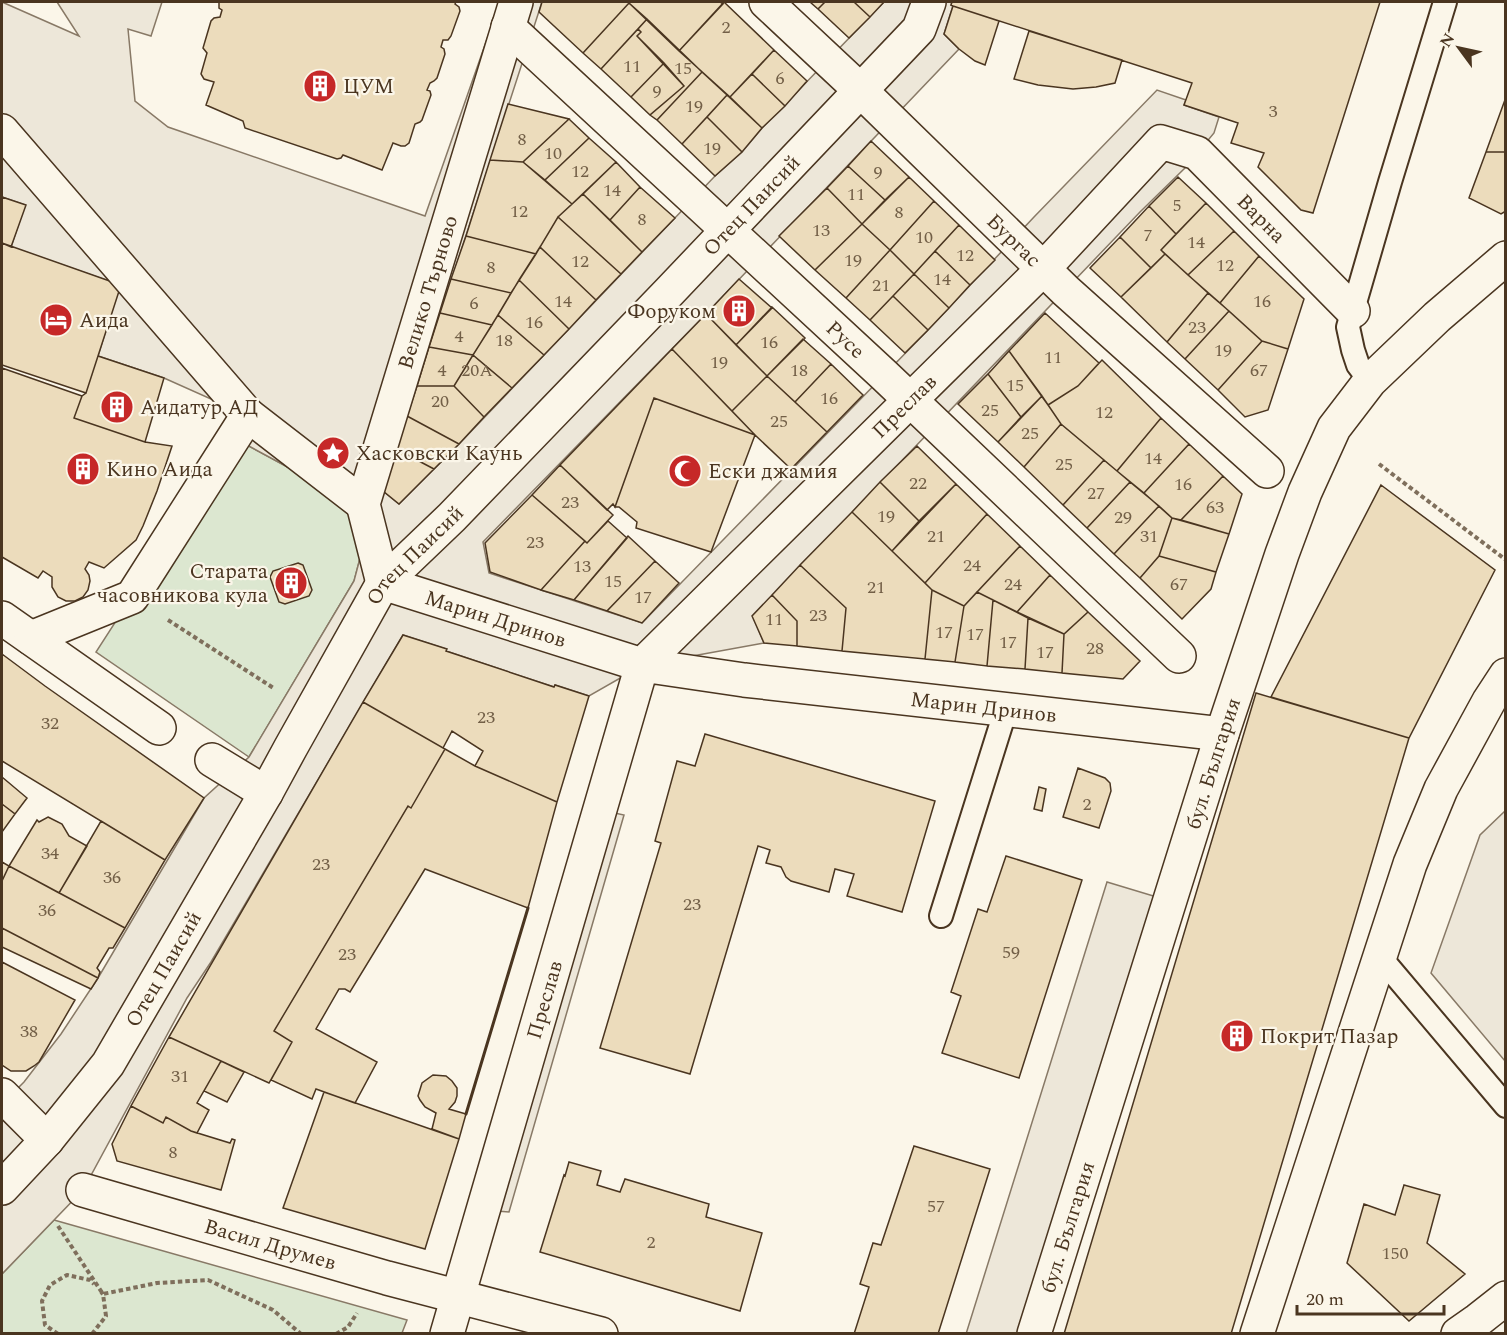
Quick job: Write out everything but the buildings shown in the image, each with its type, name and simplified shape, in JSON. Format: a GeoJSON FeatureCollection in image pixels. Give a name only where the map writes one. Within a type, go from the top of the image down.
{"type":"FeatureCollection","features":[{"type":"Feature","properties":{"kind":"street","name":"Бургас"},"geometry":{"type":"LineString","coordinates":[[766,2],[860,90],[1066,291],[1268,471]]}},
{"type":"Feature","properties":{"kind":"street","name":"Отец Паисий"},"geometry":{"type":"LineString","coordinates":[[2,1188],[46,1140],[108,1064],[266,794],[383,583],[452,517],[919,29],[929,2]]}},
{"type":"Feature","properties":{"kind":"street","name":"Русе"},"geometry":{"type":"LineString","coordinates":[[512,14],[727,230],[911,400],[1179,656]]}},
{"type":"Feature","properties":{"kind":"street","name":"Велико Търново"},"geometry":{"type":"LineString","coordinates":[[363,504],[512,14]]}},
{"type":"Feature","properties":{"kind":"street"},"geometry":{"type":"LineString","coordinates":[[2,131],[248,416],[363,504],[383,583]]}},
{"type":"Feature","properties":{"kind":"street","name":"Варна"},"geometry":{"type":"LineString","coordinates":[[1161,141],[1197,153],[1353,311]]}},
{"type":"Feature","properties":{"kind":"street","name":"Преслав"},"geometry":{"type":"LineString","coordinates":[[447,1334],[642,665],[1044,268],[1161,141]]}},
{"type":"Feature","properties":{"kind":"street","name":"бул. България"},"geometry":{"type":"LineString","coordinates":[[1034,1334],[1222,734],[1281,554],[1305,492],[1334,428],[1370,381],[1437,317],[1506,258]]}},
{"type":"Feature","properties":{"kind":"street"},"geometry":{"type":"LineString","coordinates":[[31,638],[132,597],[248,416]]}},
{"type":"Feature","properties":{"kind":"street","name":"Марин Дринов"},"geometry":{"type":"LineString","coordinates":[[383,583],[642,665],[744,680],[1222,734]]}},
{"type":"Feature","properties":{"kind":"street"},"geometry":{"type":"LineString","coordinates":[[2,618],[159,728]]}},
{"type":"Feature","properties":{"kind":"street"},"geometry":{"type":"LineString","coordinates":[[1257,1334],[1410,864],[1441,789],[1489,701],[1506,675]]}},
{"type":"Feature","properties":{"kind":"street"},"geometry":{"type":"LineString","coordinates":[[212,760],[266,794]]}},
{"type":"Feature","properties":{"kind":"street"},"geometry":{"type":"LineString","coordinates":[[2,1095],[46,1140]]}},
{"type":"Feature","properties":{"kind":"street","name":"Васил Друмев"},"geometry":{"type":"LineString","coordinates":[[82,1190],[387,1278],[601,1334]]}},
{"type":"Feature","properties":{"kind":"street"},"geometry":{"type":"LineString","coordinates":[[1458,1334],[1506,1298]]}},
{"type":"Feature","properties":{"kind":"lane"},"geometry":{"type":"LineString","coordinates":[[1370,381],[1358,365],[1348,327],[1445,2]]}},
{"type":"Feature","properties":{"kind":"lane"},"geometry":{"type":"LineString","coordinates":[[941,916],[1006,709]]}},
{"type":"Feature","properties":{"kind":"lane"},"geometry":{"type":"LineString","coordinates":[[1380,957],[1506,1106]]}},
{"type":"Feature","properties":{"kind":"path"},"geometry":{"type":"LineString","coordinates":[[1379,464],[1506,560]]}},
{"type":"Feature","properties":{"kind":"path"},"geometry":{"type":"LineString","coordinates":[[132,597],[310,712]]}},
{"type":"Feature","properties":{"kind":"path"},"geometry":{"type":"LineString","coordinates":[[24,1165],[54,1220],[103,1294],[106,1316],[92,1334]]}},
{"type":"Feature","properties":{"kind":"path"},"geometry":{"type":"LineString","coordinates":[[58,1334],[45,1325],[42,1301],[50,1285],[68,1275],[90,1280],[103,1294]]}},
{"type":"Feature","properties":{"kind":"path"},"geometry":{"type":"LineString","coordinates":[[103,1294],[156,1283],[208,1280],[273,1310],[301,1334]]}},
{"type":"Feature","properties":{"kind":"green space"},"geometry":{"type":"Polygon","coordinates":[[[234,438],[308,478],[343,505],[363,547],[354,581],[249,757],[96,652],[234,438]]]}},
{"type":"Feature","properties":{"kind":"green space"},"geometry":{"type":"Polygon","coordinates":[[[54,1220],[407,1320],[402,1333],[2,1333],[2,1274],[54,1220]]]}},
{"type":"Feature","properties":{"kind":"shaded area"},"geometry":{"type":"Polygon","coordinates":[[[2,2],[79,36],[57,2],[162,2],[151,36],[128,29],[135,101],[168,127],[425,216],[500,2],[542,2],[383,491],[399,504],[715,176],[742,152],[762,128],[884,2],[952,2],[953,6],[944,34],[959,49],[706,314],[483,542],[489,573],[642,623],[928,330],[1157,90],[1186,100],[1184,105],[1219,117],[1214,133],[1186,167],[1140,212],[753,616],[764,643],[643,665],[589,696],[555,685],[554,687],[403,635],[211,962],[187,998],[83,1190],[2,1274],[2,1104],[24,1082],[61,1034],[98,978],[204,798],[249,757],[354,581],[363,547],[343,505],[308,478],[234,438],[247,415],[164,378],[98,356],[120,285],[11,247],[25,205],[2,197],[2,2]]]}},
{"type":"Feature","properties":{"kind":"shaded area"},"geometry":{"type":"Polygon","coordinates":[[[601,810],[624,815],[509,1212],[484,1210],[601,810]]]}},
{"type":"Feature","properties":{"kind":"shaded area"},"geometry":{"type":"Polygon","coordinates":[[[1505,811],[1505,1061],[1431,973],[1480,835],[1505,811]]]}},
{"type":"Feature","properties":{"kind":"shaded area"},"geometry":{"type":"Polygon","coordinates":[[[1107,882],[1170,901],[1034,1333],[966,1334],[1107,882]]]}},
{"type":"Feature","properties":{"kind":"wall"},"geometry":{"type":"LineString","coordinates":[[466,1114],[528,908]]}},
{"type":"Feature","properties":{"kind":"place","name":"ЦУМ"},"geometry":{"type":"Point","coordinates":[320,86]}},
{"type":"Feature","properties":{"kind":"place","name":"Форуком"},"geometry":{"type":"Point","coordinates":[739,311]}},
{"type":"Feature","properties":{"kind":"place","name":"Аида"},"geometry":{"type":"Point","coordinates":[56,320]}},
{"type":"Feature","properties":{"kind":"place","name":"Аидатур АД"},"geometry":{"type":"Point","coordinates":[117,407]}},
{"type":"Feature","properties":{"kind":"place","name":"Хасковски Каунь"},"geometry":{"type":"Point","coordinates":[333,453]}},
{"type":"Feature","properties":{"kind":"place","name":"Кино Аида"},"geometry":{"type":"Point","coordinates":[83,469]}},
{"type":"Feature","properties":{"kind":"place","name":"Ески джамия"},"geometry":{"type":"Point","coordinates":[685,471]}},
{"type":"Feature","properties":{"kind":"place","name":"Старата часовникова кула"},"geometry":{"type":"Point","coordinates":[291,583]}},
{"type":"Feature","properties":{"kind":"place","name":"Покрит Пазар"},"geometry":{"type":"Point","coordinates":[1237,1036]}}]}
